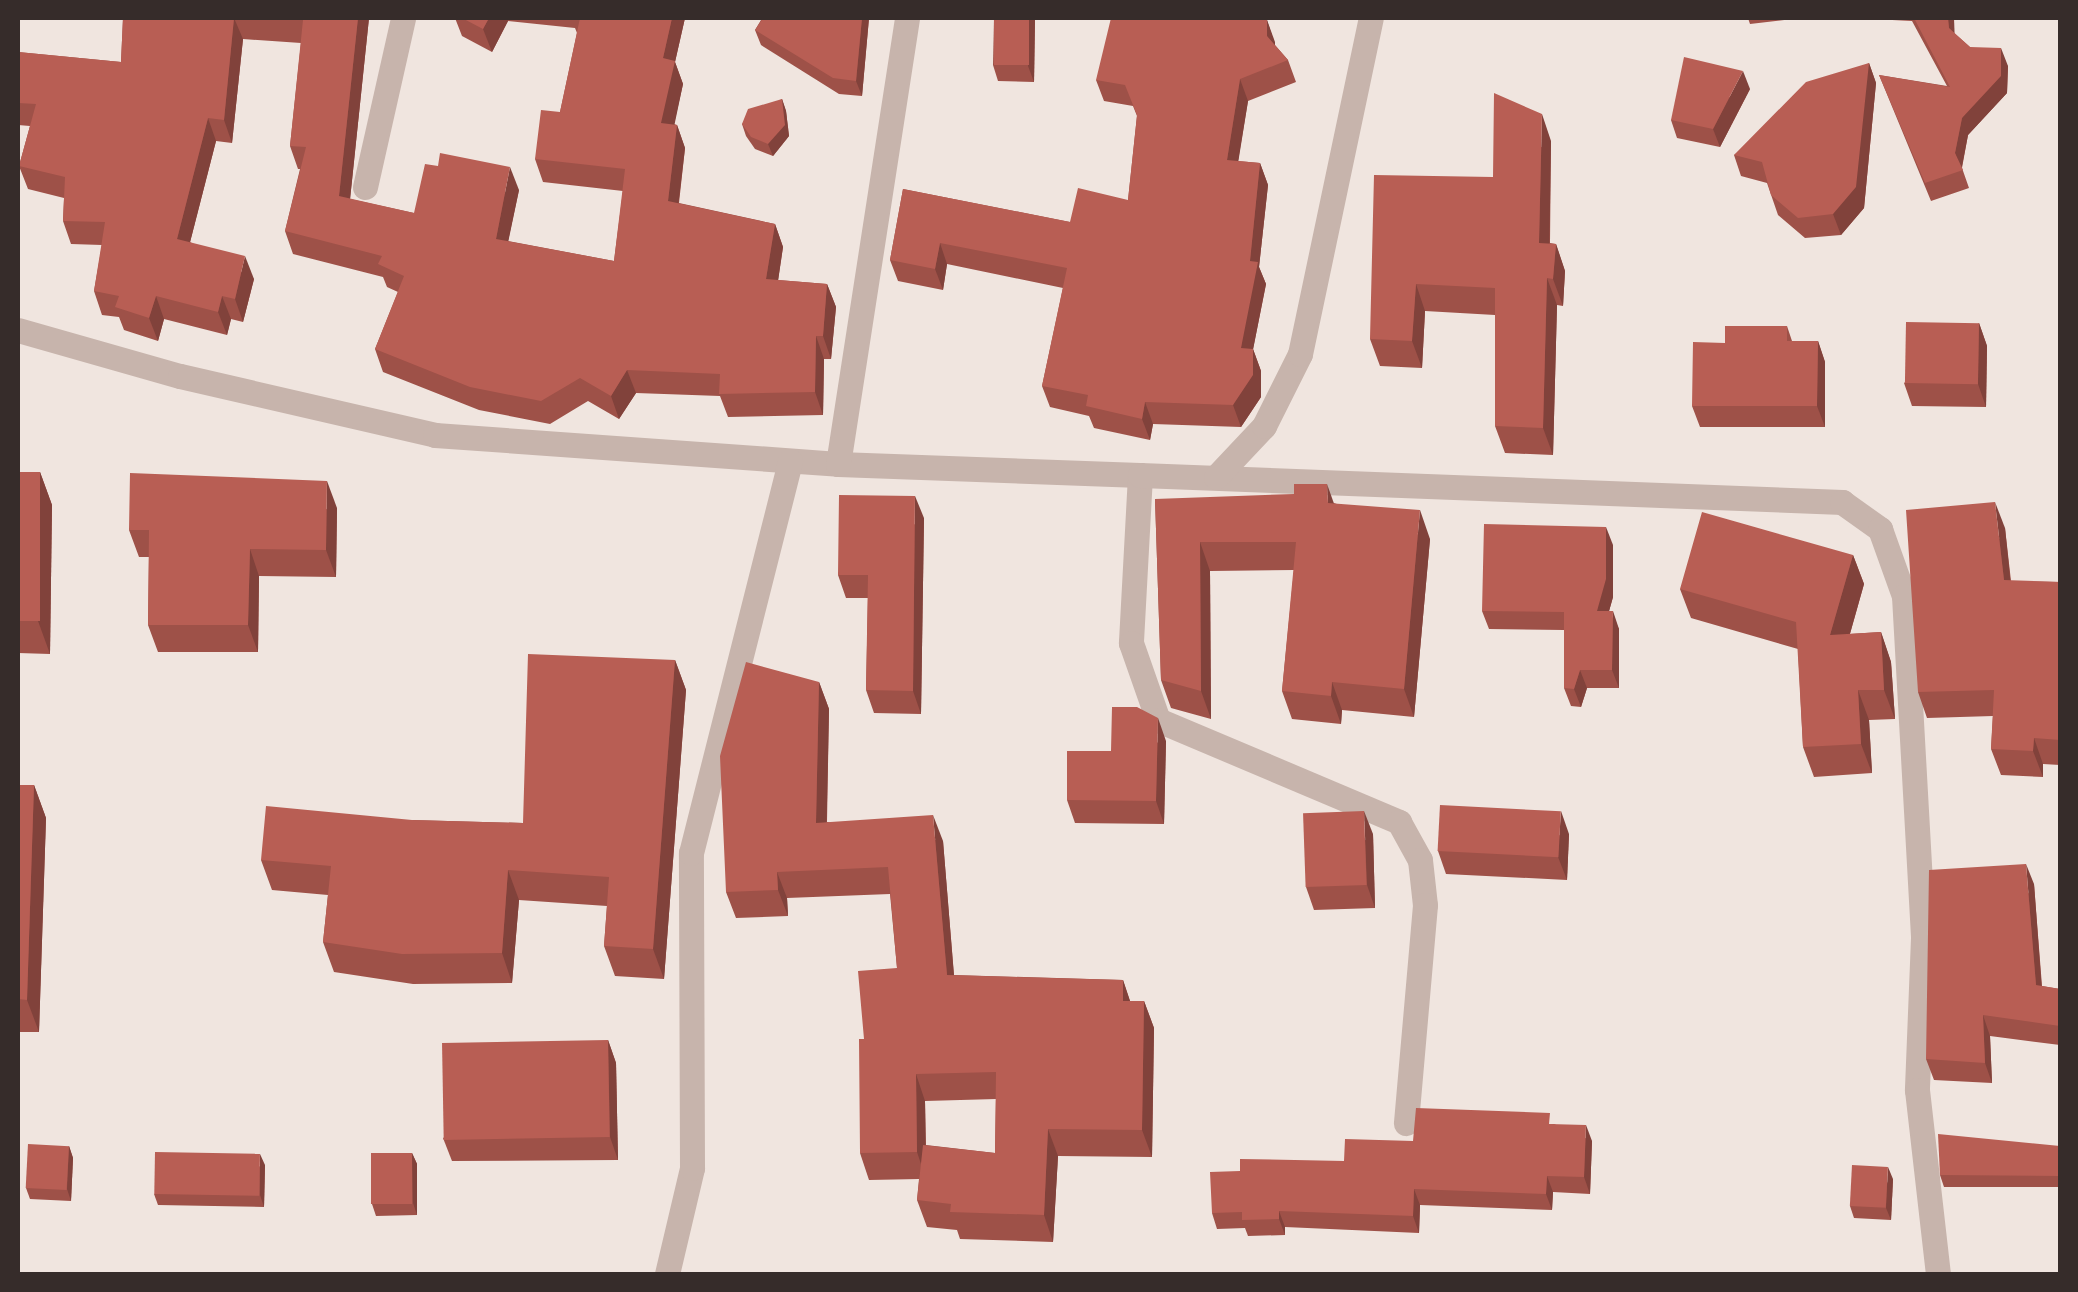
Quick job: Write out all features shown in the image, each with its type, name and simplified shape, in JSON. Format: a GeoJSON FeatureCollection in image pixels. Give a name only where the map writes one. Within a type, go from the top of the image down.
{"type":"FeatureCollection","features":[{"type":"Feature","properties":{"kind":"street"},"geometry":{"type":"LineString","coordinates":[[365,187],[403,18]]}},
{"type":"Feature","properties":{"kind":"street"},"geometry":{"type":"LineString","coordinates":[[838,464],[906,18]]}},
{"type":"Feature","properties":{"kind":"street"},"geometry":{"type":"LineString","coordinates":[[1216,477],[1264,426],[1300,354],[1371,18]]}},
{"type":"Feature","properties":{"kind":"street"},"geometry":{"type":"LineString","coordinates":[[18,330],[180,376],[435,434],[838,464],[1842,502],[1880,529],[1904,596],[1923,938],[1917,1090],[1938,1274]]}},
{"type":"Feature","properties":{"kind":"street"},"geometry":{"type":"LineString","coordinates":[[668,1274],[692,1168],[691,853],[790,461]]}},
{"type":"Feature","properties":{"kind":"street"},"geometry":{"type":"LineString","coordinates":[[1140,474],[1131,643],[1158,720],[1400,822],[1420,860],[1425,905],[1406,1122]]}},
{"type":"Feature","properties":{"kind":"building"},"geometry":{"type":"Polygon","coordinates":[[[123,18],[234,18],[224,120],[208,118],[177,239],[245,256],[235,299],[222,296],[218,312],[156,296],[149,318],[115,307],[119,296],[94,291],[105,222],[63,221],[65,177],[19,166],[36,104],[18,103],[18,52],[121,62],[123,18]]]}},
{"type":"Feature","properties":{"kind":"building"},"geometry":{"type":"Polygon","coordinates":[[[259,18],[358,18],[339,196],[414,213],[425,164],[438,166],[440,153],[510,167],[496,239],[614,261],[625,169],[535,159],[541,110],[560,112],[580,18],[672,18],[663,58],[675,61],[661,123],[677,125],[668,201],[775,224],[766,279],[827,284],[823,336],[816,336],[815,392],[719,394],[720,374],[627,370],[611,396],[580,378],[541,401],[470,387],[375,349],[404,276],[378,264],[382,256],[285,231],[306,147],[290,146],[303,20],[259,18]]]}},
{"type":"Feature","properties":{"kind":"building"},"geometry":{"type":"Polygon","coordinates":[[[462,18],[489,18],[483,29],[462,18]]]}},
{"type":"Feature","properties":{"kind":"building"},"geometry":{"type":"Polygon","coordinates":[[[763,18],[862,18],[856,81],[833,78],[755,30],[763,18]]]}},
{"type":"Feature","properties":{"kind":"building"},"geometry":{"type":"Polygon","coordinates":[[[994,18],[1029,18],[1029,65],[994,65],[994,18]]]}},
{"type":"Feature","properties":{"kind":"building"},"geometry":{"type":"Polygon","coordinates":[[[1111,18],[1266,18],[1267,36],[1288,60],[1240,79],[1227,160],[1260,163],[1250,261],[1258,262],[1241,348],[1253,349],[1253,375],[1233,405],[1145,402],[1142,419],[1086,406],[1088,395],[1042,386],[1067,268],[940,243],[935,269],[890,260],[903,189],[1070,222],[1078,188],[1128,200],[1137,115],[1125,85],[1096,80],[1111,18]]]}},
{"type":"Feature","properties":{"kind":"building"},"geometry":{"type":"Polygon","coordinates":[[[1914,18],[1948,18],[1949,28],[1970,47],[2001,48],[2001,76],[1962,118],[1955,153],[1963,170],[1925,183],[1879,75],[1950,87],[1914,18]]]}},
{"type":"Feature","properties":{"kind":"building"},"geometry":{"type":"Polygon","coordinates":[[[1684,57],[1743,71],[1713,129],[1671,120],[1684,57]]]}},
{"type":"Feature","properties":{"kind":"building"},"geometry":{"type":"Polygon","coordinates":[[[1869,63],[1856,187],[1833,214],[1798,218],[1771,195],[1762,162],[1734,155],[1806,82],[1869,63]]]}},
{"type":"Feature","properties":{"kind":"building"},"geometry":{"type":"Polygon","coordinates":[[[1494,93],[1542,114],[1539,243],[1556,244],[1553,279],[1547,278],[1543,428],[1495,426],[1495,288],[1416,284],[1412,341],[1370,339],[1374,175],[1493,177],[1494,93]]]}},
{"type":"Feature","properties":{"kind":"building"},"geometry":{"type":"Polygon","coordinates":[[[782,99],[785,125],[768,144],[751,137],[742,124],[748,109],[782,99]]]}},
{"type":"Feature","properties":{"kind":"building"},"geometry":{"type":"Polygon","coordinates":[[[1906,322],[1979,323],[1978,384],[1905,383],[1906,322]]]}},
{"type":"Feature","properties":{"kind":"building"},"geometry":{"type":"Polygon","coordinates":[[[1725,326],[1787,326],[1787,341],[1818,341],[1817,406],[1692,406],[1693,342],[1725,343],[1725,326]]]}},
{"type":"Feature","properties":{"kind":"building"},"geometry":{"type":"Polygon","coordinates":[[[18,472],[40,472],[40,621],[18,621],[18,472]]]}},
{"type":"Feature","properties":{"kind":"building"},"geometry":{"type":"Polygon","coordinates":[[[130,473],[327,481],[326,550],[250,549],[248,625],[148,625],[149,530],[129,530],[130,473]]]}},
{"type":"Feature","properties":{"kind":"building"},"geometry":{"type":"Polygon","coordinates":[[[1294,484],[1327,484],[1328,503],[1420,510],[1404,689],[1332,682],[1331,696],[1282,691],[1296,542],[1200,542],[1201,691],[1161,680],[1155,499],[1294,494],[1294,484]]]}},
{"type":"Feature","properties":{"kind":"building"},"geometry":{"type":"Polygon","coordinates":[[[839,495],[915,496],[913,691],[866,690],[868,575],[838,575],[839,495]]]}},
{"type":"Feature","properties":{"kind":"building"},"geometry":{"type":"Polygon","coordinates":[[[1995,502],[2004,580],[2060,582],[2060,740],[2034,738],[2033,751],[1991,749],[1994,690],[1918,692],[1906,510],[1995,502]]]}},
{"type":"Feature","properties":{"kind":"building"},"geometry":{"type":"Polygon","coordinates":[[[1702,512],[1853,555],[1830,635],[1881,632],[1884,690],[1858,690],[1861,744],[1803,747],[1796,622],[1680,589],[1702,512]]]}},
{"type":"Feature","properties":{"kind":"building"},"geometry":{"type":"Polygon","coordinates":[[[1484,524],[1606,527],[1606,579],[1597,611],[1613,611],[1612,670],[1580,670],[1574,689],[1564,688],[1564,612],[1482,611],[1484,524]]]}},
{"type":"Feature","properties":{"kind":"building"},"geometry":{"type":"Polygon","coordinates":[[[528,654],[675,660],[653,949],[604,946],[609,877],[508,870],[502,953],[402,954],[323,942],[331,866],[261,860],[266,806],[412,820],[523,823],[528,654]]]}},
{"type":"Feature","properties":{"kind":"building"},"geometry":{"type":"Polygon","coordinates":[[[746,662],[819,682],[816,823],[933,815],[947,975],[1123,980],[1123,1001],[1144,1001],[1142,1130],[1048,1129],[1044,1215],[950,1212],[951,1204],[917,1200],[923,1145],[995,1153],[996,1072],[916,1074],[917,1152],[860,1153],[859,1039],[864,1039],[858,971],[897,968],[888,867],[777,872],[778,890],[726,892],[720,756],[746,662]]]}},
{"type":"Feature","properties":{"kind":"building"},"geometry":{"type":"Polygon","coordinates":[[[1112,707],[1137,707],[1158,718],[1156,801],[1067,800],[1067,751],[1111,751],[1112,707]]]}},
{"type":"Feature","properties":{"kind":"building"},"geometry":{"type":"Polygon","coordinates":[[[18,785],[34,785],[27,1000],[18,999],[18,785]]]}},
{"type":"Feature","properties":{"kind":"building"},"geometry":{"type":"Polygon","coordinates":[[[1440,805],[1561,811],[1558,857],[1438,851],[1440,805]]]}},
{"type":"Feature","properties":{"kind":"building"},"geometry":{"type":"Polygon","coordinates":[[[1364,811],[1367,885],[1306,887],[1303,813],[1364,811]]]}},
{"type":"Feature","properties":{"kind":"building"},"geometry":{"type":"Polygon","coordinates":[[[2026,864],[2036,985],[2060,989],[2060,1026],[1983,1015],[1985,1063],[1926,1059],[1929,870],[2026,864]]]}},
{"type":"Feature","properties":{"kind":"building"},"geometry":{"type":"Polygon","coordinates":[[[608,1040],[610,1137],[444,1140],[442,1043],[608,1040]]]}},
{"type":"Feature","properties":{"kind":"building"},"geometry":{"type":"Polygon","coordinates":[[[1416,1108],[1550,1113],[1549,1124],[1586,1125],[1584,1177],[1547,1176],[1546,1194],[1414,1189],[1413,1216],[1279,1211],[1279,1219],[1242,1220],[1242,1212],[1212,1213],[1210,1172],[1240,1171],[1240,1159],[1344,1161],[1345,1139],[1413,1141],[1416,1108]]]}},
{"type":"Feature","properties":{"kind":"building"},"geometry":{"type":"Polygon","coordinates":[[[1938,1134],[2060,1146],[2060,1176],[1940,1175],[1938,1134]]]}},
{"type":"Feature","properties":{"kind":"building"},"geometry":{"type":"Polygon","coordinates":[[[28,1144],[69,1146],[67,1190],[26,1188],[28,1144]]]}},
{"type":"Feature","properties":{"kind":"building"},"geometry":{"type":"Polygon","coordinates":[[[155,1152],[260,1154],[259,1196],[154,1194],[155,1152]]]}},
{"type":"Feature","properties":{"kind":"building"},"geometry":{"type":"Polygon","coordinates":[[[371,1153],[412,1153],[412,1204],[371,1204],[371,1153]]]}},
{"type":"Feature","properties":{"kind":"building"},"geometry":{"type":"Polygon","coordinates":[[[1852,1165],[1888,1167],[1886,1208],[1850,1206],[1852,1165]]]}}]}
